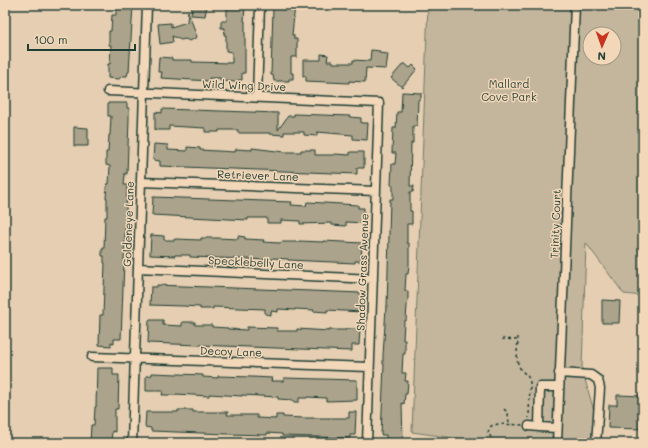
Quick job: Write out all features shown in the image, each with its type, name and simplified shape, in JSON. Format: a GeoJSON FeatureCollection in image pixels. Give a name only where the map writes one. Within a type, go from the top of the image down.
{"type":"FeatureCollection","features":[{"type":"Feature","properties":{"kind":"street","name":"Goldeneye Lane"},"geometry":{"type":"LineString","coordinates":[[132,443],[147,5]]}},
{"type":"Feature","properties":{"kind":"street"},"geometry":{"type":"LineString","coordinates":[[258,97],[260,5]]}},
{"type":"Feature","properties":{"kind":"street","name":"Trinity Court"},"geometry":{"type":"LineString","coordinates":[[556,443],[575,5]]}},
{"type":"Feature","properties":{"kind":"street","name":"Wild Wing Drive"},"geometry":{"type":"LineString","coordinates":[[108,91],[380,103]]}},
{"type":"Feature","properties":{"kind":"street","name":"Shadow Grass Avenue"},"geometry":{"type":"LineString","coordinates":[[367,443],[380,103]]}},
{"type":"Feature","properties":{"kind":"street","name":"Retriever Lane"},"geometry":{"type":"LineString","coordinates":[[140,182],[376,191]]}},
{"type":"Feature","properties":{"kind":"street","name":"Specklebelly Lane"},"geometry":{"type":"LineString","coordinates":[[138,268],[373,278]]}},
{"type":"Feature","properties":{"kind":"street","name":"Decoy Lane"},"geometry":{"type":"LineString","coordinates":[[92,357],[369,366]]}},
{"type":"Feature","properties":{"kind":"street"},"geometry":{"type":"LineString","coordinates":[[560,373],[591,375],[598,380],[600,388],[596,443]]}},
{"type":"Feature","properties":{"kind":"street"},"geometry":{"type":"LineString","coordinates":[[539,427],[540,387],[559,387]]}},
{"type":"Feature","properties":{"kind":"street"},"geometry":{"type":"LineString","coordinates":[[529,426],[557,428]]}},
{"type":"Feature","properties":{"kind":"path"},"geometry":{"type":"LineString","coordinates":[[494,443],[488,432],[491,426],[508,424],[529,426],[530,381],[517,362],[518,336]]}},
{"type":"Feature","properties":{"kind":"path"},"geometry":{"type":"LineString","coordinates":[[502,339],[518,340]]}},
{"type":"Feature","properties":{"kind":"path"},"geometry":{"type":"LineString","coordinates":[[504,408],[508,413],[508,424]]}},
{"type":"Feature","properties":{"kind":"green space","name":"Mallard Cove Park"},"geometry":{"type":"Polygon","coordinates":[[[428,5],[643,5],[643,296],[624,294],[586,243],[582,369],[603,443],[469,443],[469,440],[412,432],[428,5]]]}},
{"type":"Feature","properties":{"kind":"building"},"geometry":{"type":"Polygon","coordinates":[[[116,5],[133,5],[129,72],[127,76],[122,76],[119,79],[108,78],[108,64],[110,64],[111,45],[109,45],[109,31],[111,31],[112,15],[116,15],[116,5]]]}},
{"type":"Feature","properties":{"kind":"building"},"geometry":{"type":"Polygon","coordinates":[[[192,5],[207,5],[205,16],[191,15],[192,5]]]}},
{"type":"Feature","properties":{"kind":"building"},"geometry":{"type":"Polygon","coordinates":[[[227,5],[245,5],[245,73],[242,73],[242,80],[238,80],[238,82],[220,81],[220,78],[209,78],[209,81],[161,78],[162,72],[158,72],[159,57],[172,58],[172,60],[192,60],[192,62],[232,63],[232,52],[226,51],[226,35],[224,35],[225,28],[221,28],[221,21],[227,21],[227,5]]]}},
{"type":"Feature","properties":{"kind":"building"},"geometry":{"type":"Polygon","coordinates":[[[278,5],[295,5],[292,35],[294,35],[294,39],[297,39],[297,57],[291,57],[291,73],[293,73],[293,79],[289,79],[289,81],[274,81],[273,75],[271,75],[273,8],[278,8],[278,5]]]}},
{"type":"Feature","properties":{"kind":"building"},"geometry":{"type":"Polygon","coordinates":[[[188,11],[197,37],[190,41],[185,39],[181,40],[172,36],[173,42],[160,44],[158,24],[171,23],[171,27],[187,22],[188,11]]]}},
{"type":"Feature","properties":{"kind":"building"},"geometry":{"type":"Polygon","coordinates":[[[371,50],[388,54],[386,69],[366,68],[365,82],[349,81],[349,83],[306,81],[306,76],[303,76],[303,60],[321,60],[321,54],[328,55],[327,61],[333,61],[333,63],[353,63],[353,60],[370,61],[371,50]]]}},
{"type":"Feature","properties":{"kind":"building"},"geometry":{"type":"Polygon","coordinates":[[[404,63],[410,68],[413,65],[417,69],[402,87],[391,78],[404,63]]]}},
{"type":"Feature","properties":{"kind":"building"},"geometry":{"type":"Polygon","coordinates":[[[402,92],[421,93],[421,98],[418,100],[417,126],[413,126],[413,143],[411,143],[410,186],[414,186],[413,192],[410,192],[412,224],[407,224],[409,265],[408,274],[406,274],[405,291],[408,291],[408,300],[406,321],[404,321],[403,340],[405,340],[405,354],[403,354],[402,373],[406,373],[405,381],[408,381],[407,394],[405,394],[404,404],[402,403],[403,443],[386,443],[386,435],[381,435],[390,199],[393,199],[393,185],[391,185],[392,164],[395,164],[396,153],[392,153],[393,128],[396,128],[397,112],[401,112],[402,92]]]}},
{"type":"Feature","properties":{"kind":"building"},"geometry":{"type":"Polygon","coordinates":[[[108,103],[127,103],[127,108],[129,108],[127,174],[125,173],[124,185],[127,185],[121,339],[114,339],[114,343],[111,342],[111,346],[99,345],[100,315],[103,315],[105,263],[104,256],[102,256],[102,249],[104,249],[105,217],[107,217],[107,184],[109,184],[110,166],[106,165],[106,152],[108,152],[111,116],[108,116],[108,103]]]}},
{"type":"Feature","properties":{"kind":"building"},"geometry":{"type":"Polygon","coordinates":[[[162,109],[278,113],[278,130],[288,116],[294,116],[294,114],[350,116],[361,118],[361,123],[368,123],[367,140],[353,139],[353,135],[317,132],[317,136],[304,135],[304,132],[284,132],[284,135],[270,133],[238,133],[238,130],[205,132],[205,128],[169,126],[169,130],[155,130],[155,112],[162,113],[162,109]]]}},
{"type":"Feature","properties":{"kind":"building"},"geometry":{"type":"Polygon","coordinates":[[[74,127],[88,128],[88,146],[74,146],[74,127]]]}},
{"type":"Feature","properties":{"kind":"building"},"geometry":{"type":"Polygon","coordinates":[[[154,144],[168,145],[168,150],[187,151],[187,147],[200,148],[200,150],[235,152],[236,149],[252,150],[252,148],[285,152],[315,150],[315,155],[350,155],[350,152],[364,152],[364,168],[357,168],[357,174],[160,166],[160,161],[153,160],[154,144]]]}},
{"type":"Feature","properties":{"kind":"building"},"geometry":{"type":"Polygon","coordinates":[[[153,197],[292,202],[291,205],[306,206],[307,202],[358,205],[358,208],[364,208],[363,223],[346,222],[346,226],[332,225],[332,223],[300,224],[300,221],[281,220],[281,223],[267,223],[267,218],[248,218],[248,220],[152,215],[153,197]]]}},
{"type":"Feature","properties":{"kind":"building"},"geometry":{"type":"Polygon","coordinates":[[[151,235],[164,236],[164,240],[201,240],[201,238],[238,239],[238,236],[245,237],[245,239],[264,240],[263,242],[279,243],[323,241],[362,243],[361,261],[355,261],[355,263],[273,258],[272,260],[190,257],[190,255],[150,255],[151,235]]]}},
{"type":"Feature","properties":{"kind":"building"},"geometry":{"type":"Polygon","coordinates":[[[157,285],[361,293],[361,312],[327,310],[327,312],[313,311],[314,310],[278,309],[278,312],[271,311],[271,315],[265,314],[265,309],[213,307],[213,309],[200,309],[200,307],[150,305],[151,287],[157,287],[157,285]]]}},
{"type":"Feature","properties":{"kind":"building"},"geometry":{"type":"Polygon","coordinates":[[[602,300],[620,301],[619,323],[602,323],[602,300]]]}},
{"type":"Feature","properties":{"kind":"building"},"geometry":{"type":"Polygon","coordinates":[[[149,320],[163,320],[163,325],[182,326],[182,322],[195,322],[195,325],[212,325],[212,327],[247,330],[247,327],[277,328],[277,331],[297,331],[297,329],[329,331],[360,329],[359,345],[352,345],[352,351],[148,343],[149,320]]]}},
{"type":"Feature","properties":{"kind":"building"},"geometry":{"type":"Polygon","coordinates":[[[97,368],[113,368],[113,375],[119,375],[118,409],[115,409],[115,432],[112,431],[111,443],[90,443],[91,425],[94,425],[96,407],[97,368]]]}},
{"type":"Feature","properties":{"kind":"building"},"geometry":{"type":"Polygon","coordinates":[[[152,373],[203,375],[203,377],[218,378],[218,376],[272,378],[271,381],[283,381],[284,378],[357,380],[357,400],[326,401],[326,398],[307,397],[299,398],[299,402],[293,402],[293,400],[278,399],[278,397],[242,395],[162,395],[163,391],[146,391],[146,376],[152,375],[152,373]]]}},
{"type":"Feature","properties":{"kind":"building"},"geometry":{"type":"Polygon","coordinates":[[[617,395],[643,396],[643,429],[608,428],[609,405],[617,405],[617,395]]]}},
{"type":"Feature","properties":{"kind":"building"},"geometry":{"type":"Polygon","coordinates":[[[178,410],[193,410],[193,412],[228,412],[227,415],[257,415],[257,418],[276,419],[276,415],[283,415],[283,417],[304,418],[349,418],[349,412],[356,412],[355,435],[350,435],[350,438],[282,436],[282,434],[267,433],[267,435],[227,434],[151,431],[151,428],[145,427],[146,412],[178,412],[178,410]]]}}]}
